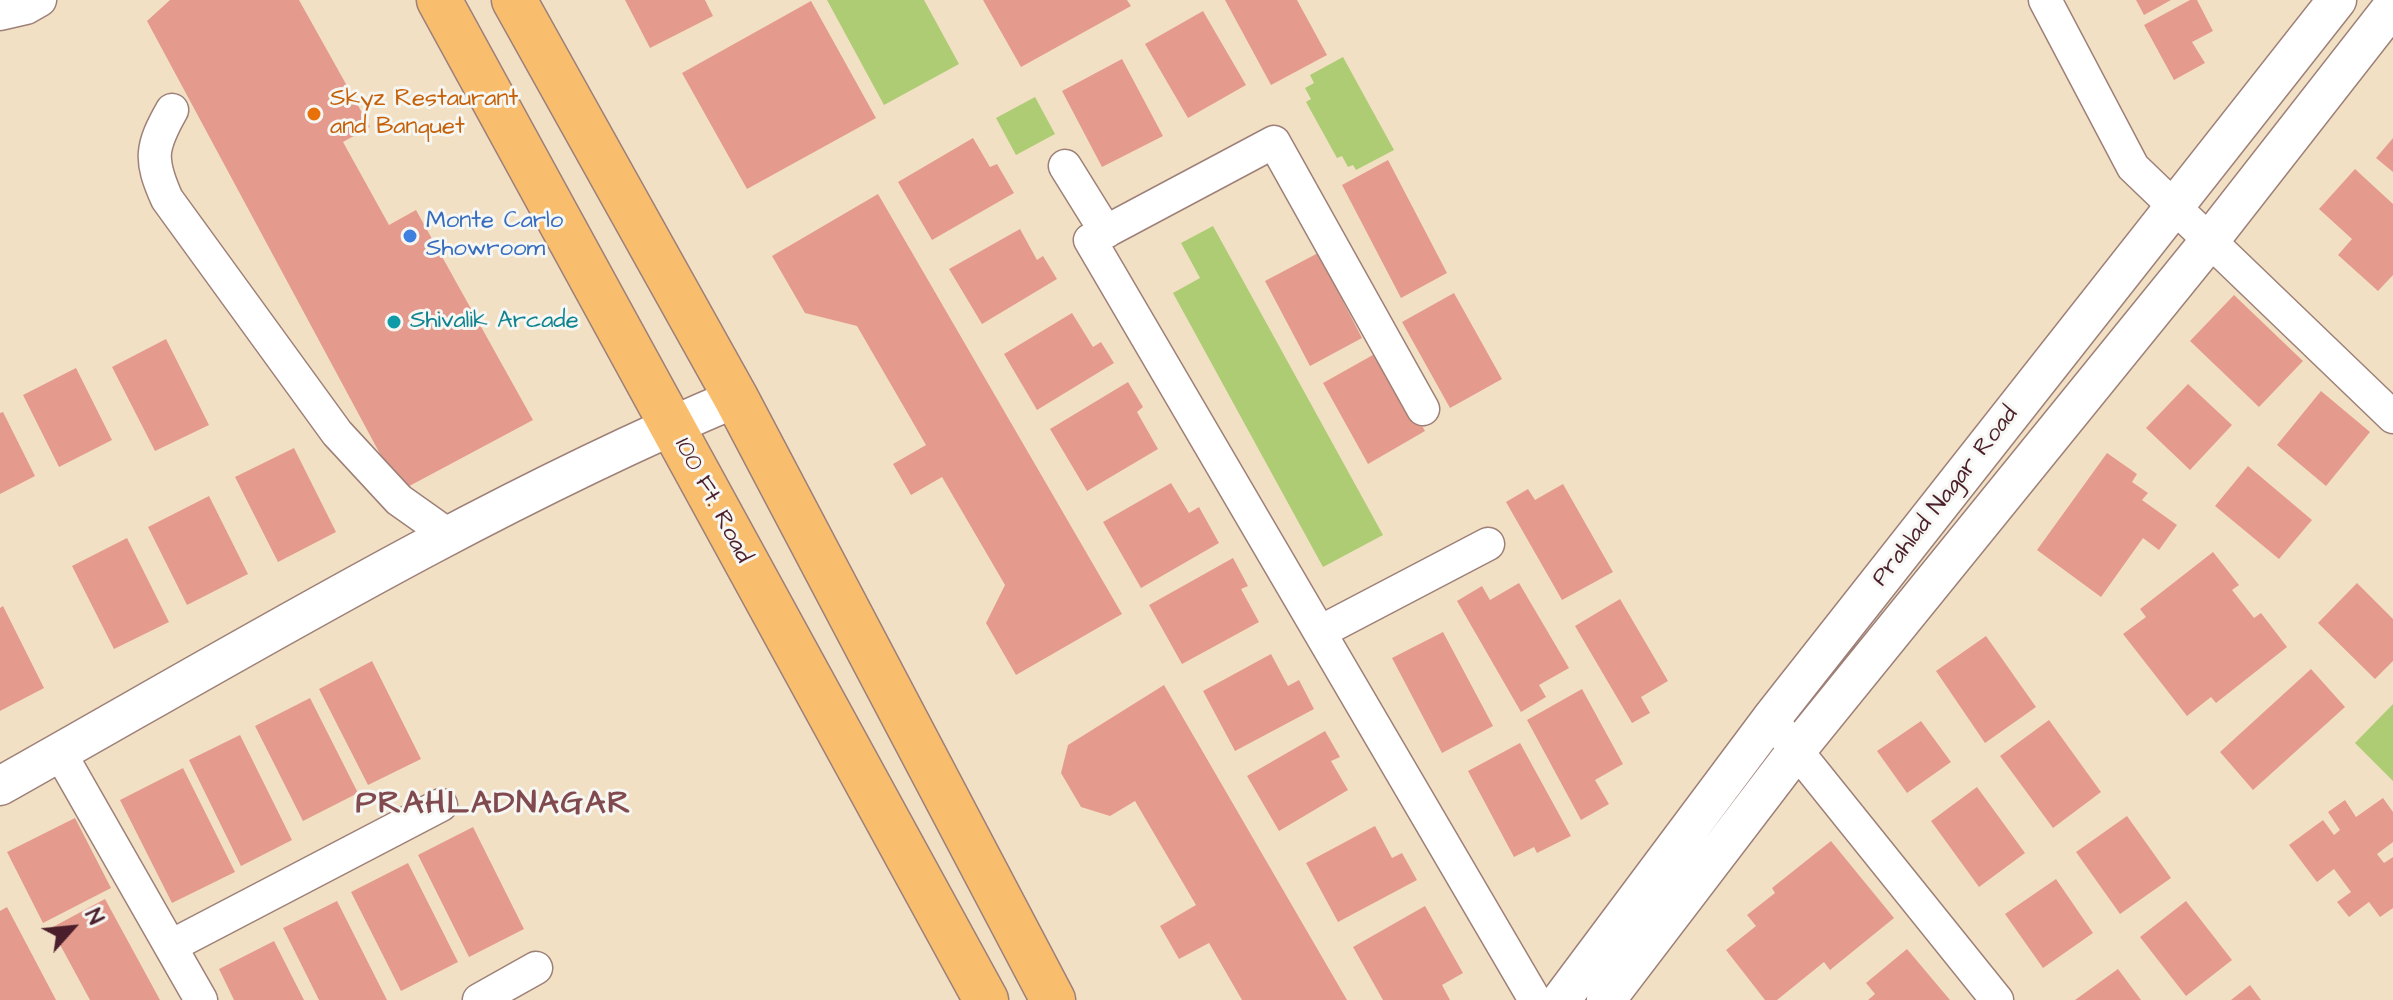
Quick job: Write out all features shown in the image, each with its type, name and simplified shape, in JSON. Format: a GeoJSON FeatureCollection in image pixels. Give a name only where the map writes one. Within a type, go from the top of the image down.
{"type":"FeatureCollection","features":[{"type":"Feature","properties":{"kind":"main road","name":"100 Ft. Road"},"geometry":{"type":"LineString","coordinates":[[439,0],[986,1000]]}},
{"type":"Feature","properties":{"kind":"main road"},"geometry":{"type":"LineString","coordinates":[[514,0],[736,398],[1053,1000]]}},
{"type":"Feature","properties":{"kind":"street"},"geometry":{"type":"LineString","coordinates":[[0,14],[26,8],[40,0]]}},
{"type":"Feature","properties":{"kind":"street"},"geometry":{"type":"LineString","coordinates":[[2045,0],[2133,167],[2393,417]]}},
{"type":"Feature","properties":{"kind":"street","name":"Prahlad Nagar Road"},"geometry":{"type":"LineString","coordinates":[[1561,1000],[1771,719],[2337,0]]}},
{"type":"Feature","properties":{"kind":"street"},"geometry":{"type":"LineString","coordinates":[[1606,1000],[1796,751],[2211,239],[2393,6]]}},
{"type":"Feature","properties":{"kind":"street"},"geometry":{"type":"LineString","coordinates":[[172,110],[155,140],[153,169],[167,199],[337,433],[399,500],[447,534]]}},
{"type":"Feature","properties":{"kind":"street"},"geometry":{"type":"LineString","coordinates":[[1423,409],[1274,142],[1090,240],[1535,1000]]}},
{"type":"Feature","properties":{"kind":"street"},"geometry":{"type":"LineString","coordinates":[[1065,166],[1106,232]]}},
{"type":"Feature","properties":{"kind":"street"},"geometry":{"type":"LineString","coordinates":[[0,786],[447,534],[672,425],[736,398]]}},
{"type":"Feature","properties":{"kind":"street"},"geometry":{"type":"LineString","coordinates":[[1320,632],[1488,544]]}},
{"type":"Feature","properties":{"kind":"street"},"geometry":{"type":"LineString","coordinates":[[1771,719],[1997,1000]]}},
{"type":"Feature","properties":{"kind":"street"},"geometry":{"type":"LineString","coordinates":[[60,753],[201,1000]]}},
{"type":"Feature","properties":{"kind":"street"},"geometry":{"type":"LineString","coordinates":[[171,946],[441,805]]}},
{"type":"Feature","properties":{"kind":"street"},"geometry":{"type":"LineString","coordinates":[[479,1000],[536,968]]}},
{"type":"Feature","properties":{"kind":"green space"},"geometry":{"type":"Polygon","coordinates":[[[827,0],[924,0],[959,64],[884,105],[827,0]]]}},
{"type":"Feature","properties":{"kind":"green space"},"geometry":{"type":"Polygon","coordinates":[[[1343,57],[1394,150],[1356,170],[1353,165],[1348,167],[1342,156],[1337,158],[1306,102],[1311,99],[1305,88],[1314,83],[1310,75],[1343,57]]]}},
{"type":"Feature","properties":{"kind":"green space"},"geometry":{"type":"Polygon","coordinates":[[[1035,97],[1055,134],[1016,155],[996,118],[1035,97]]]}},
{"type":"Feature","properties":{"kind":"green space"},"geometry":{"type":"Polygon","coordinates":[[[1213,226],[1383,535],[1323,567],[1173,293],[1200,278],[1181,243],[1213,226]]]}},
{"type":"Feature","properties":{"kind":"green space"},"geometry":{"type":"Polygon","coordinates":[[[2393,704],[2393,781],[2355,743],[2393,704]]]}},
{"type":"Feature","properties":{"kind":"building","name":"Shivalik Arcade"},"geometry":{"type":"Polygon","coordinates":[[[170,0],[299,0],[370,127],[343,142],[389,225],[416,210],[533,420],[400,491],[147,21],[170,0]]]}},
{"type":"Feature","properties":{"kind":"building"},"geometry":{"type":"Polygon","coordinates":[[[625,0],[705,0],[713,16],[650,48],[625,0]]]}},
{"type":"Feature","properties":{"kind":"building"},"geometry":{"type":"Polygon","coordinates":[[[983,0],[1127,0],[1131,6],[1021,67],[983,0]]]}},
{"type":"Feature","properties":{"kind":"building"},"geometry":{"type":"Polygon","coordinates":[[[1225,0],[1297,0],[1327,55],[1271,85],[1225,0]]]}},
{"type":"Feature","properties":{"kind":"building"},"geometry":{"type":"Polygon","coordinates":[[[2136,0],[2171,0],[2144,15],[2136,0]]]}},
{"type":"Feature","properties":{"kind":"building"},"geometry":{"type":"Polygon","coordinates":[[[2190,0],[2197,0],[2213,31],[2192,42],[2205,63],[2174,80],[2144,25],[2190,0]]]}},
{"type":"Feature","properties":{"kind":"building"},"geometry":{"type":"Polygon","coordinates":[[[811,1],[876,118],[747,189],[682,73],[811,1]]]}},
{"type":"Feature","properties":{"kind":"building"},"geometry":{"type":"Polygon","coordinates":[[[1203,11],[1246,85],[1188,118],[1145,44],[1203,11]]]}},
{"type":"Feature","properties":{"kind":"building"},"geometry":{"type":"Polygon","coordinates":[[[1122,59],[1163,136],[1102,167],[1062,91],[1122,59]]]}},
{"type":"Feature","properties":{"kind":"building"},"geometry":{"type":"Polygon","coordinates":[[[973,138],[990,167],[997,164],[1014,193],[932,240],[898,182],[973,138]]]}},
{"type":"Feature","properties":{"kind":"building"},"geometry":{"type":"Polygon","coordinates":[[[2393,138],[2393,172],[2376,158],[2393,138]]]}},
{"type":"Feature","properties":{"kind":"building"},"geometry":{"type":"Polygon","coordinates":[[[1388,160],[1447,273],[1401,298],[1342,185],[1388,160]]]}},
{"type":"Feature","properties":{"kind":"building"},"geometry":{"type":"Polygon","coordinates":[[[2355,169],[2393,204],[2393,275],[2378,291],[2338,255],[2352,239],[2319,209],[2355,169]]]}},
{"type":"Feature","properties":{"kind":"building"},"geometry":{"type":"Polygon","coordinates":[[[878,194],[1122,614],[1016,675],[986,623],[1005,585],[942,477],[911,495],[893,464],[926,445],[857,326],[805,313],[772,256],[878,194]]]}},
{"type":"Feature","properties":{"kind":"building"},"geometry":{"type":"Polygon","coordinates":[[[1020,229],[1037,260],[1043,256],[1057,279],[982,324],[949,269],[1020,229]]]}},
{"type":"Feature","properties":{"kind":"building"},"geometry":{"type":"Polygon","coordinates":[[[1318,253],[1362,338],[1310,366],[1265,281],[1318,253]]]}},
{"type":"Feature","properties":{"kind":"building"},"geometry":{"type":"Polygon","coordinates":[[[1454,293],[1502,379],[1450,408],[1402,322],[1454,293]]]}},
{"type":"Feature","properties":{"kind":"building"},"geometry":{"type":"Polygon","coordinates":[[[2234,295],[2303,361],[2259,407],[2190,341],[2234,295]]]}},
{"type":"Feature","properties":{"kind":"building"},"geometry":{"type":"Polygon","coordinates":[[[1072,313],[1093,347],[1101,342],[1114,363],[1037,410],[1004,354],[1072,313]]]}},
{"type":"Feature","properties":{"kind":"building"},"geometry":{"type":"Polygon","coordinates":[[[166,339],[209,425],[155,451],[112,367],[166,339]]]}},
{"type":"Feature","properties":{"kind":"building"},"geometry":{"type":"Polygon","coordinates":[[[1380,351],[1425,431],[1368,464],[1323,383],[1380,351]]]}},
{"type":"Feature","properties":{"kind":"building"},"geometry":{"type":"Polygon","coordinates":[[[76,368],[112,440],[59,467],[23,395],[76,368]]]}},
{"type":"Feature","properties":{"kind":"building"},"geometry":{"type":"Polygon","coordinates":[[[1128,382],[1143,407],[1137,412],[1158,449],[1087,491],[1050,429],[1128,382]]]}},
{"type":"Feature","properties":{"kind":"building"},"geometry":{"type":"Polygon","coordinates":[[[2188,384],[2232,425],[2190,470],[2146,428],[2188,384]]]}},
{"type":"Feature","properties":{"kind":"building"},"geometry":{"type":"Polygon","coordinates":[[[2321,391],[2370,432],[2326,486],[2277,445],[2321,391]]]}},
{"type":"Feature","properties":{"kind":"building"},"geometry":{"type":"Polygon","coordinates":[[[3,412],[35,476],[0,494],[0,413],[3,412]]]}},
{"type":"Feature","properties":{"kind":"building"},"geometry":{"type":"Polygon","coordinates":[[[294,448],[336,532],[278,562],[235,477],[294,448]]]}},
{"type":"Feature","properties":{"kind":"building"},"geometry":{"type":"Polygon","coordinates":[[[2107,453],[2137,474],[2132,482],[2148,493],[2142,500],[2177,525],[2159,550],[2143,538],[2101,597],[2037,550],[2107,453]]]}},
{"type":"Feature","properties":{"kind":"building"},"geometry":{"type":"Polygon","coordinates":[[[2248,466],[2312,520],[2279,559],[2215,506],[2248,466]]]}},
{"type":"Feature","properties":{"kind":"building"},"geometry":{"type":"Polygon","coordinates":[[[1171,483],[1189,513],[1199,507],[1219,543],[1141,588],[1103,522],[1171,483]]]}},
{"type":"Feature","properties":{"kind":"building"},"geometry":{"type":"Polygon","coordinates":[[[1563,484],[1613,572],[1562,600],[1506,502],[1528,489],[1535,500],[1563,484]]]}},
{"type":"Feature","properties":{"kind":"building"},"geometry":{"type":"Polygon","coordinates":[[[209,496],[248,574],[187,605],[148,527],[209,496]]]}},
{"type":"Feature","properties":{"kind":"building"},"geometry":{"type":"Polygon","coordinates":[[[127,538],[169,622],[114,649],[72,566],[127,538]]]}},
{"type":"Feature","properties":{"kind":"building"},"geometry":{"type":"Polygon","coordinates":[[[2213,552],[2239,585],[2232,590],[2254,618],[2261,613],[2287,647],[2216,703],[2211,697],[2187,716],[2123,634],[2146,617],[2140,609],[2213,552]]]}},
{"type":"Feature","properties":{"kind":"building"},"geometry":{"type":"Polygon","coordinates":[[[1233,558],[1248,586],[1241,589],[1259,622],[1182,664],[1149,605],[1233,558]]]}},
{"type":"Feature","properties":{"kind":"building"},"geometry":{"type":"Polygon","coordinates":[[[1519,583],[1569,668],[1539,685],[1546,697],[1521,712],[1457,601],[1482,586],[1490,600],[1519,583]]]}},
{"type":"Feature","properties":{"kind":"building"},"geometry":{"type":"Polygon","coordinates":[[[2357,583],[2393,619],[2393,661],[2375,679],[2318,623],[2357,583]]]}},
{"type":"Feature","properties":{"kind":"building"},"geometry":{"type":"Polygon","coordinates":[[[1620,599],[1668,681],[1641,697],[1650,713],[1632,723],[1575,626],[1620,599]]]}},
{"type":"Feature","properties":{"kind":"building"},"geometry":{"type":"Polygon","coordinates":[[[3,606],[44,688],[0,711],[0,608],[3,606]]]}},
{"type":"Feature","properties":{"kind":"building"},"geometry":{"type":"Polygon","coordinates":[[[1443,632],[1493,726],[1442,753],[1392,658],[1443,632]]]}},
{"type":"Feature","properties":{"kind":"building"},"geometry":{"type":"Polygon","coordinates":[[[1986,636],[2036,707],[1985,743],[1936,671],[1986,636]]]}},
{"type":"Feature","properties":{"kind":"building"},"geometry":{"type":"Polygon","coordinates":[[[1271,654],[1288,686],[1299,680],[1314,709],[1235,751],[1203,691],[1271,654]]]}},
{"type":"Feature","properties":{"kind":"building"},"geometry":{"type":"Polygon","coordinates":[[[372,661],[421,759],[368,785],[319,689],[372,661]]]}},
{"type":"Feature","properties":{"kind":"building"},"geometry":{"type":"Polygon","coordinates":[[[2311,669],[2345,707],[2253,790],[2220,752],[2311,669]]]}},
{"type":"Feature","properties":{"kind":"building"},"geometry":{"type":"Polygon","coordinates":[[[1164,685],[1347,1000],[1242,1000],[1209,943],[1179,959],[1160,926],[1196,905],[1135,801],[1110,816],[1081,807],[1061,773],[1068,745],[1164,685]]]}},
{"type":"Feature","properties":{"kind":"building"},"geometry":{"type":"Polygon","coordinates":[[[1582,689],[1623,764],[1595,780],[1609,804],[1581,820],[1527,720],[1582,689]]]}},
{"type":"Feature","properties":{"kind":"building"},"geometry":{"type":"Polygon","coordinates":[[[310,698],[358,793],[303,821],[255,726],[310,698]]]}},
{"type":"Feature","properties":{"kind":"building"},"geometry":{"type":"Polygon","coordinates":[[[2049,720],[2101,792],[2053,828],[2000,756],[2049,720]]]}},
{"type":"Feature","properties":{"kind":"building"},"geometry":{"type":"Polygon","coordinates":[[[1921,721],[1951,762],[1907,793],[1877,751],[1921,721]]]}},
{"type":"Feature","properties":{"kind":"building"},"geometry":{"type":"Polygon","coordinates":[[[1325,731],[1340,757],[1331,761],[1348,790],[1279,831],[1247,776],[1325,731]]]}},
{"type":"Feature","properties":{"kind":"building"},"geometry":{"type":"Polygon","coordinates":[[[240,735],[292,840],[241,866],[189,760],[240,735]]]}},
{"type":"Feature","properties":{"kind":"building"},"geometry":{"type":"Polygon","coordinates":[[[1520,743],[1571,836],[1537,853],[1534,847],[1514,857],[1468,771],[1520,743]]]}},
{"type":"Feature","properties":{"kind":"building"},"geometry":{"type":"Polygon","coordinates":[[[183,768],[235,872],[172,903],[120,800],[183,768]]]}},
{"type":"Feature","properties":{"kind":"building"},"geometry":{"type":"Polygon","coordinates":[[[1977,787],[2025,853],[1979,887],[1931,821],[1977,787]]]}},
{"type":"Feature","properties":{"kind":"building"},"geometry":{"type":"Polygon","coordinates":[[[2383,798],[2393,812],[2393,842],[2377,854],[2384,863],[2393,857],[2393,908],[2380,917],[2369,902],[2349,917],[2337,902],[2351,892],[2334,869],[2317,882],[2289,845],[2323,820],[2334,835],[2340,830],[2328,812],[2345,800],[2356,817],[2383,798]]]}},
{"type":"Feature","properties":{"kind":"building"},"geometry":{"type":"Polygon","coordinates":[[[2127,816],[2171,878],[2120,914],[2076,852],[2127,816]]]}},
{"type":"Feature","properties":{"kind":"building"},"geometry":{"type":"Polygon","coordinates":[[[75,818],[111,888],[43,923],[7,852],[75,818]]]}},
{"type":"Feature","properties":{"kind":"building"},"geometry":{"type":"Polygon","coordinates":[[[1375,826],[1392,858],[1402,853],[1417,880],[1338,922],[1306,863],[1375,826]]]}},
{"type":"Feature","properties":{"kind":"building"},"geometry":{"type":"Polygon","coordinates":[[[473,827],[524,929],[469,957],[418,855],[473,827]]]}},
{"type":"Feature","properties":{"kind":"building"},"geometry":{"type":"Polygon","coordinates":[[[1831,841],[1894,918],[1830,970],[1824,962],[1777,1000],[1765,1000],[1726,950],[1756,926],[1747,915],[1775,893],[1772,888],[1831,841]]]}},
{"type":"Feature","properties":{"kind":"building"},"geometry":{"type":"Polygon","coordinates":[[[408,863],[458,962],[401,991],[351,892],[408,863]]]}},
{"type":"Feature","properties":{"kind":"building"},"geometry":{"type":"Polygon","coordinates":[[[2056,879],[2093,933],[2043,968],[2005,914],[2056,879]]]}},
{"type":"Feature","properties":{"kind":"building"},"geometry":{"type":"Polygon","coordinates":[[[105,899],[160,1000],[90,1000],[51,928],[105,899]]]}},
{"type":"Feature","properties":{"kind":"building"},"geometry":{"type":"Polygon","coordinates":[[[337,901],[387,1000],[319,1000],[283,928],[337,901]]]}},
{"type":"Feature","properties":{"kind":"building"},"geometry":{"type":"Polygon","coordinates":[[[2186,901],[2232,960],[2186,996],[2140,937],[2186,901]]]}},
{"type":"Feature","properties":{"kind":"building"},"geometry":{"type":"Polygon","coordinates":[[[1425,906],[1463,973],[1442,985],[1450,1000],[1383,1000],[1353,947],[1425,906]]]}},
{"type":"Feature","properties":{"kind":"building"},"geometry":{"type":"Polygon","coordinates":[[[7,907],[56,1000],[0,1000],[0,911],[7,907]]]}},
{"type":"Feature","properties":{"kind":"building"},"geometry":{"type":"Polygon","coordinates":[[[274,941],[304,1000],[234,1000],[219,969],[274,941]]]}},
{"type":"Feature","properties":{"kind":"building"},"geometry":{"type":"Polygon","coordinates":[[[1907,949],[1950,1000],[1868,1000],[1875,994],[1866,983],[1907,949]]]}},
{"type":"Feature","properties":{"kind":"building"},"geometry":{"type":"Polygon","coordinates":[[[2118,969],[2141,1000],[2075,1000],[2118,969]]]}},
{"type":"Feature","properties":{"kind":"building"},"geometry":{"type":"Polygon","coordinates":[[[2250,985],[2261,1000],[2231,1000],[2250,985]]]}},
{"type":"Feature","properties":{"kind":"place","name":"Skyz Restaurant and Banquet"},"geometry":{"type":"Point","coordinates":[314,114]}},
{"type":"Feature","properties":{"kind":"place","name":"Monte Carlo Showroom"},"geometry":{"type":"Point","coordinates":[410,236]}},
{"type":"Feature","properties":{"kind":"place","name":"Shivalik Arcade"},"geometry":{"type":"Point","coordinates":[394,322]}},
{"type":"Feature","properties":{"kind":"district","name":"PRAHLADNAGAR"},"geometry":{"type":"Point","coordinates":[494,805]}}]}
